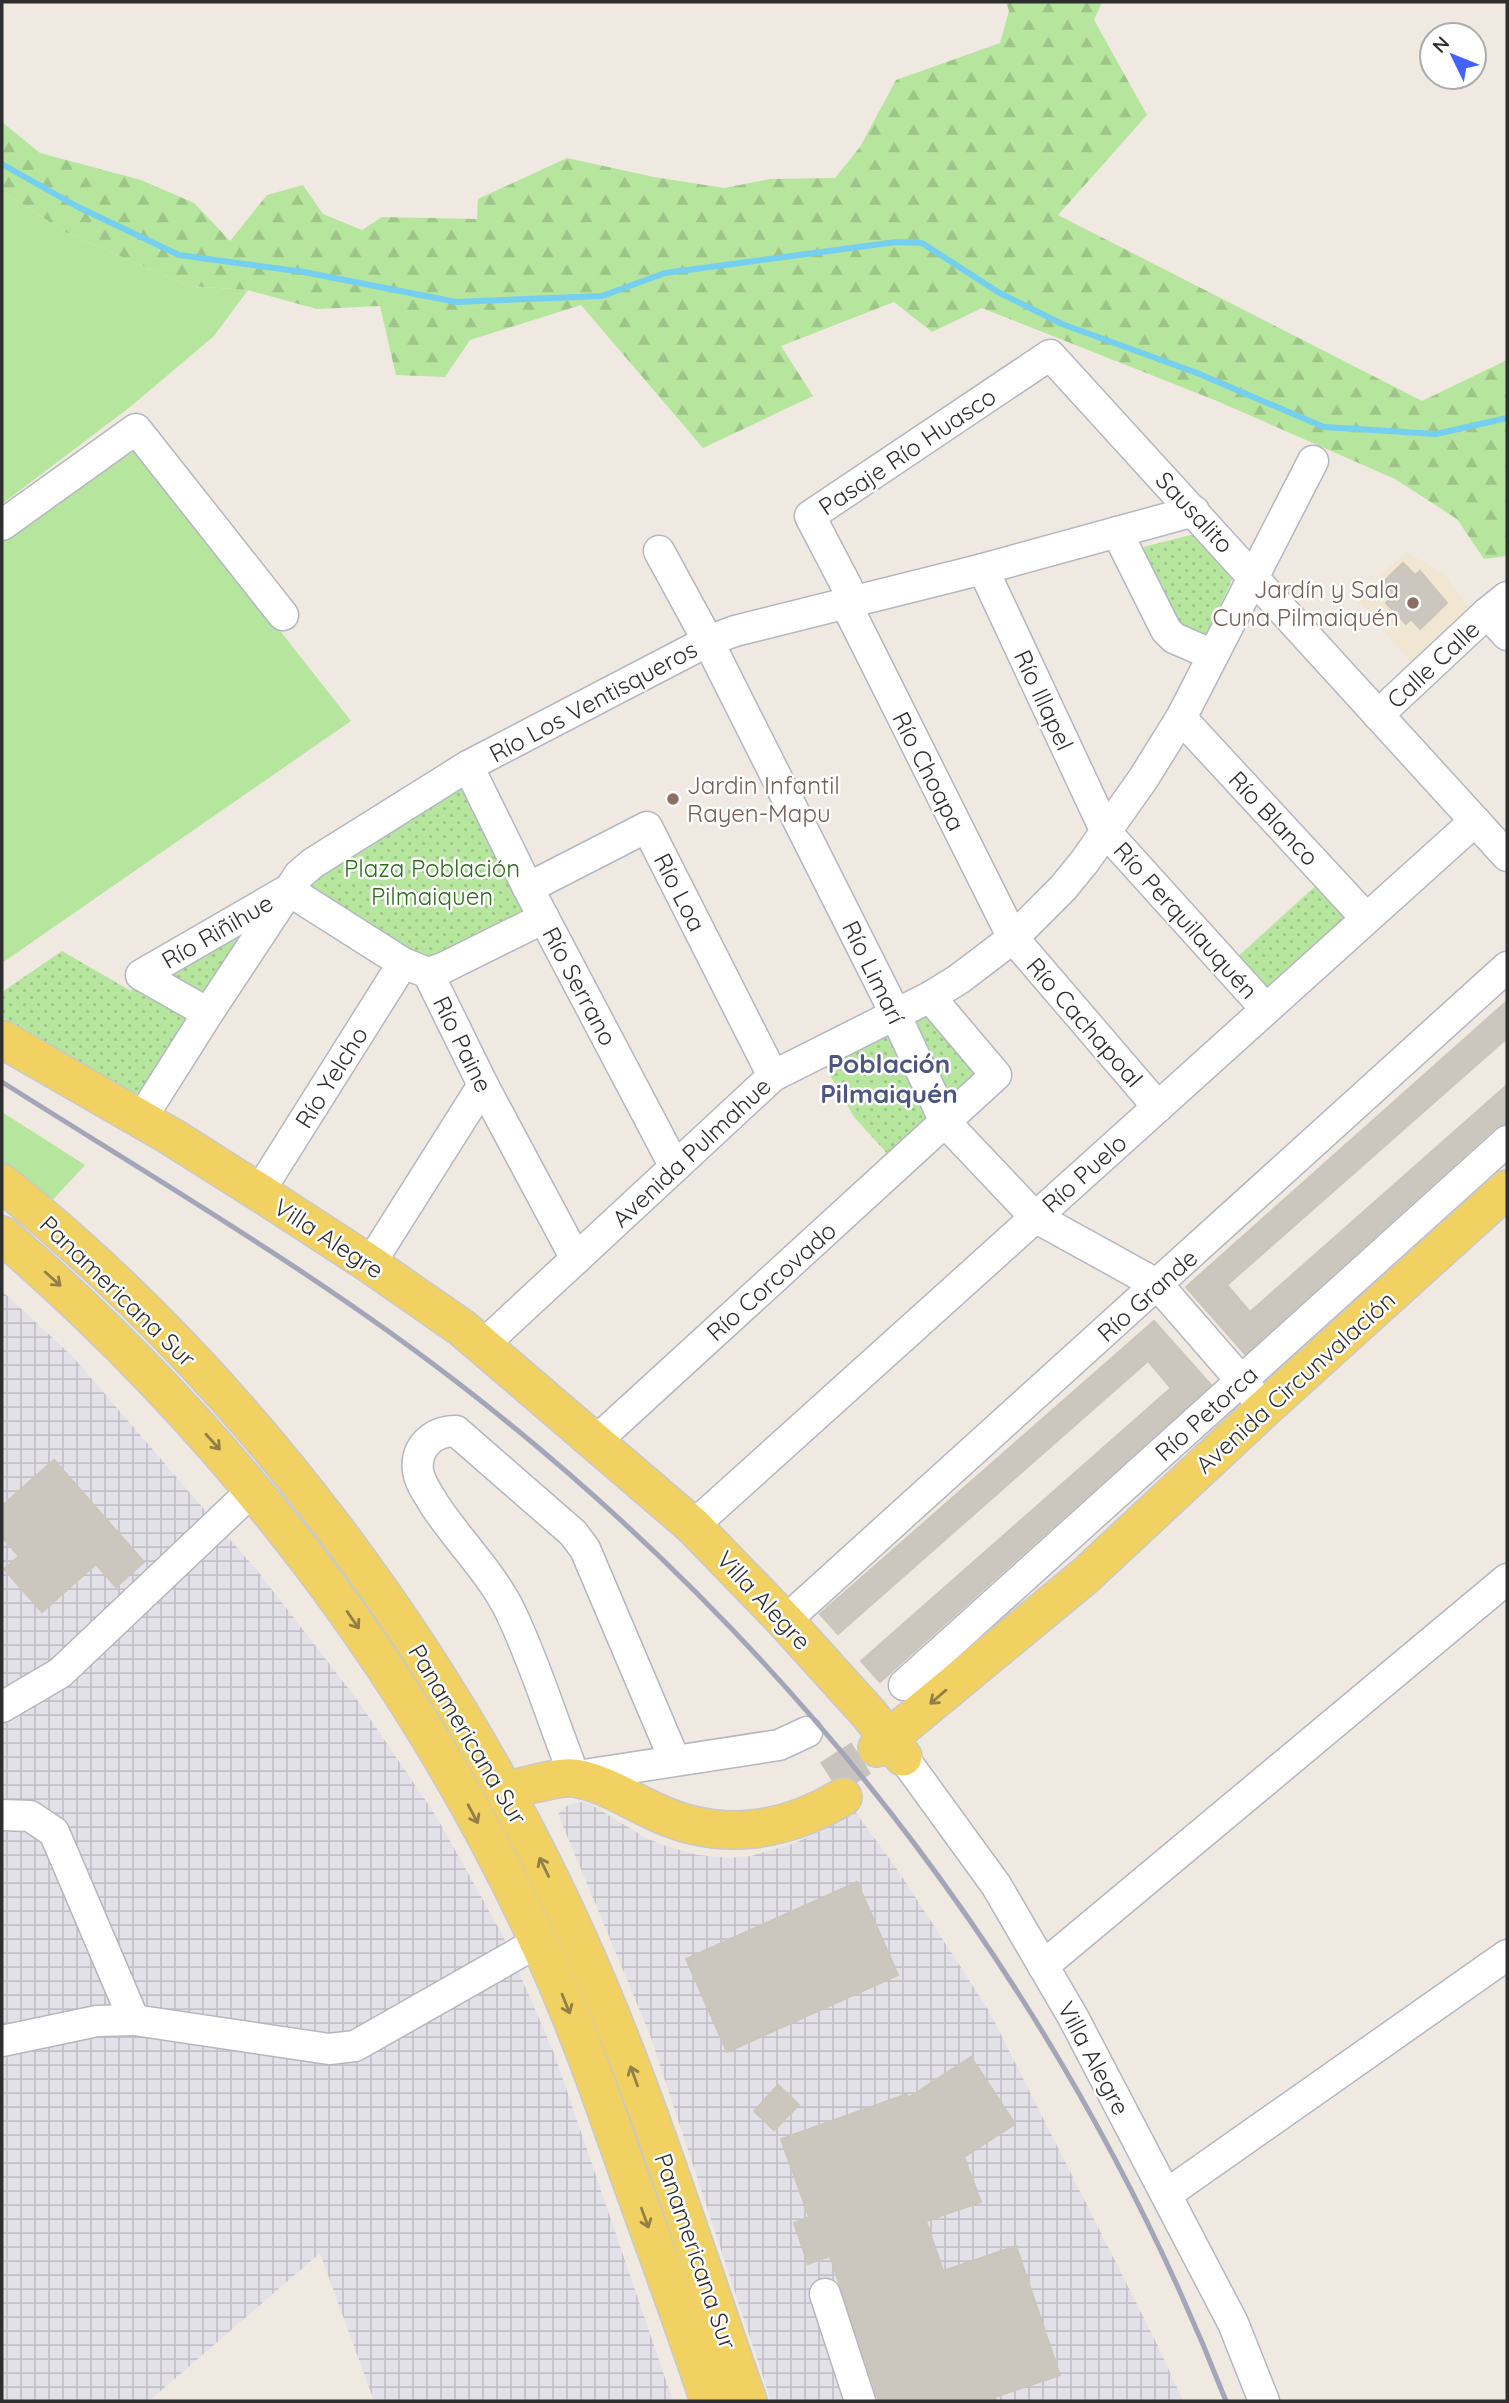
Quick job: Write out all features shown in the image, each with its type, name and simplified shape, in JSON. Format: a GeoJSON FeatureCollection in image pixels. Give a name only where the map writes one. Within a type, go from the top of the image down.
{"type":"FeatureCollection","features":[{"type":"Feature","properties":{"kind":"main road","name":"Villa Alegre"},"geometry":{"type":"LineString","coordinates":[[2,1039],[141,1119],[259,1192],[370,1264],[483,1345],[693,1526],[785,1621],[869,1714],[889,1753]]}},
{"type":"Feature","properties":{"kind":"main road","name":"Panamericana Sur"},"geometry":{"type":"LineString","coordinates":[[2,1183],[82,1252],[150,1318],[225,1398],[328,1522],[390,1606],[448,1694],[505,1791],[578,1938],[625,2052],[748,2401]]}},
{"type":"Feature","properties":{"kind":"main road","name":"Avenida Circunvalación"},"geometry":{"type":"LineString","coordinates":[[889,1753],[987,1655],[1085,1576],[1265,1408],[1507,1189]]}},
{"type":"Feature","properties":{"kind":"main road","name":"Panamericana Sur"},"geometry":{"type":"LineString","coordinates":[[2,1235],[144,1367],[254,1489],[334,1592],[388,1671],[466,1801],[562,1995],[622,2154],[709,2401]]}},
{"type":"Feature","properties":{"kind":"main road"},"geometry":{"type":"LineString","coordinates":[[505,1791],[571,1777],[600,1784],[661,1815],[713,1821],[753,1816],[836,1788]]}},
{"type":"Feature","properties":{"kind":"main road"},"geometry":{"type":"LineString","coordinates":[[622,2154],[657,2140]]}},
{"type":"Feature","properties":{"kind":"street","name":"Sausalito"},"geometry":{"type":"LineString","coordinates":[[1050,355],[1507,856]]}},
{"type":"Feature","properties":{"kind":"street","name":"Pasaje Río Huasco"},"geometry":{"type":"LineString","coordinates":[[849,603],[847,587],[810,516],[1050,355]]}},
{"type":"Feature","properties":{"kind":"street"},"geometry":{"type":"LineString","coordinates":[[2,525],[136,429],[283,615]]}},
{"type":"Feature","properties":{"kind":"street","name":"Avenida Pulmahue"},"geometry":{"type":"LineString","coordinates":[[483,1345],[773,1076],[896,1015],[959,979],[1013,938],[1063,888],[1143,779],[1181,718],[1313,461]]}},
{"type":"Feature","properties":{"kind":"street","name":"Río Los Ventisqueros"},"geometry":{"type":"LineString","coordinates":[[141,1119],[288,890],[313,863],[468,766],[708,641],[735,631],[983,569],[1194,511]]}},
{"type":"Feature","properties":{"kind":"street"},"geometry":{"type":"LineString","coordinates":[[1117,532],[1166,630],[1174,638],[1213,655]]}},
{"type":"Feature","properties":{"kind":"street","name":"Río Limarí"},"geometry":{"type":"LineString","coordinates":[[659,551],[708,641],[896,1015],[945,1122],[1035,1217],[1158,1285],[1265,1408]]}},
{"type":"Feature","properties":{"kind":"street","name":"Río Illapel"},"geometry":{"type":"LineString","coordinates":[[983,569],[1106,832]]}},
{"type":"Feature","properties":{"kind":"street","name":"Río Choapa"},"geometry":{"type":"LineString","coordinates":[[849,603],[1013,938]]}},
{"type":"Feature","properties":{"kind":"street"},"geometry":{"type":"LineString","coordinates":[[1497,605],[1507,635]]}},
{"type":"Feature","properties":{"kind":"street","name":"Calle Calle"},"geometry":{"type":"LineString","coordinates":[[1378,715],[1497,605]]}},
{"type":"Feature","properties":{"kind":"street","name":"Río Blanco"},"geometry":{"type":"LineString","coordinates":[[1181,718],[1366,918]]}},
{"type":"Feature","properties":{"kind":"street","name":"Río Serrano"},"geometry":{"type":"LineString","coordinates":[[468,766],[528,888],[675,1167]]}},
{"type":"Feature","properties":{"kind":"street","name":"Río Puelo"},"geometry":{"type":"LineString","coordinates":[[693,1526],[1475,821]]}},
{"type":"Feature","properties":{"kind":"street","name":"Río Loa"},"geometry":{"type":"LineString","coordinates":[[528,888],[647,827],[773,1076]]}},
{"type":"Feature","properties":{"kind":"street","name":"Río Perquilauquén"},"geometry":{"type":"LineString","coordinates":[[1106,832],[1266,1009]]}},
{"type":"Feature","properties":{"kind":"street"},"geometry":{"type":"LineString","coordinates":[[288,890],[416,968],[443,968],[544,918]]}},
{"type":"Feature","properties":{"kind":"street","name":"Río Riñihue"},"geometry":{"type":"LineString","coordinates":[[208,1013],[141,975],[288,890]]}},
{"type":"Feature","properties":{"kind":"street","name":"Río Cachapoal"},"geometry":{"type":"LineString","coordinates":[[1013,938],[1158,1107]]}},
{"type":"Feature","properties":{"kind":"street","name":"Río Grande"},"geometry":{"type":"LineString","coordinates":[[785,1621],[1507,967]]}},
{"type":"Feature","properties":{"kind":"street","name":"Río Paine"},"geometry":{"type":"LineString","coordinates":[[416,968],[483,1085],[576,1259]]}},
{"type":"Feature","properties":{"kind":"street","name":"Río Yelcho"},"geometry":{"type":"LineString","coordinates":[[259,1192],[416,968]]}},
{"type":"Feature","properties":{"kind":"street","name":"Río Corcovado"},"geometry":{"type":"LineString","coordinates":[[596,1441],[996,1075],[930,997]]}},
{"type":"Feature","properties":{"kind":"street"},"geometry":{"type":"LineString","coordinates":[[370,1264],[483,1085]]}},
{"type":"Feature","properties":{"kind":"street","name":"Río Petorca"},"geometry":{"type":"LineString","coordinates":[[904,1685],[1507,1141]]}},
{"type":"Feature","properties":{"kind":"street"},"geometry":{"type":"LineString","coordinates":[[675,1761],[585,1549],[573,1533],[456,1431],[445,1431],[433,1436],[419,1454],[421,1482],[445,1521],[476,1560],[510,1611],[564,1749],[571,1777],[675,1761],[779,1745],[807,1732]]}},
{"type":"Feature","properties":{"kind":"street"},"geometry":{"type":"LineString","coordinates":[[2,1706],[60,1673],[254,1489]]}},
{"type":"Feature","properties":{"kind":"street"},"geometry":{"type":"LineString","coordinates":[[1043,1966],[1507,1579]]}},
{"type":"Feature","properties":{"kind":"street","name":"Villa Alegre"},"geometry":{"type":"LineString","coordinates":[[889,1753],[996,1885],[1073,2017],[1233,2323],[1264,2401]]}},
{"type":"Feature","properties":{"kind":"street"},"geometry":{"type":"LineString","coordinates":[[2,1815],[30,1816],[54,1832],[135,2020]]}},
{"type":"Feature","properties":{"kind":"street"},"geometry":{"type":"LineString","coordinates":[[2,2041],[97,2021],[135,2020],[330,2049],[355,2046],[538,1942]]}},
{"type":"Feature","properties":{"kind":"street"},"geometry":{"type":"LineString","coordinates":[[1167,2194],[1507,1955]]}},
{"type":"Feature","properties":{"kind":"street"},"geometry":{"type":"LineString","coordinates":[[825,2294],[860,2401]]}},
{"type":"Feature","properties":{"kind":"shaded area","name":"Jardín y Sala Cuna Pilmaiquén"},"geometry":{"type":"Polygon","coordinates":[[[1406,552],[1444,573],[1469,609],[1412,663],[1356,598],[1406,552]]]}},
{"type":"Feature","properties":{"kind":"shaded area"},"geometry":{"type":"Polygon","coordinates":[[[2,1291],[73,1357],[259,1573],[358,1701],[436,1816],[502,1934],[554,2053],[673,2401],[374,2401],[320,2253],[149,2401],[2,2401],[2,1291]]]}},
{"type":"Feature","properties":{"kind":"shaded area"},"geometry":{"type":"Polygon","coordinates":[[[582,1802],[590,1804],[646,1838],[666,1846],[698,1855],[730,1858],[751,1856],[793,1844],[835,1824],[854,1810],[899,1872],[989,2011],[1158,2346],[1183,2401],[771,2401],[650,2035],[558,1814],[568,1805],[582,1802]]]}},
{"type":"Feature","properties":{"kind":"green space"},"geometry":{"type":"Polygon","coordinates":[[[1006,2],[1102,2],[1094,20],[1147,115],[1058,215],[1422,401],[1507,360],[1507,556],[1484,559],[1457,519],[1395,479],[1217,401],[982,308],[932,332],[894,302],[781,346],[813,396],[703,448],[581,305],[470,340],[445,377],[396,375],[380,306],[317,309],[248,290],[189,286],[65,232],[2,191],[2,122],[40,153],[141,180],[194,203],[230,241],[267,195],[303,185],[323,214],[362,230],[382,217],[477,219],[478,199],[567,158],[654,177],[724,188],[770,179],[835,178],[860,147],[896,80],[1000,43],[1009,11],[1006,2]]]}},
{"type":"Feature","properties":{"kind":"green space"},"geometry":{"type":"Polygon","coordinates":[[[2,191],[65,232],[189,286],[248,290],[214,336],[130,407],[2,504],[2,191]]]}},
{"type":"Feature","properties":{"kind":"green space"},"geometry":{"type":"Polygon","coordinates":[[[133,444],[351,721],[2,963],[2,539],[133,444]]]}},
{"type":"Feature","properties":{"kind":"green space"},"geometry":{"type":"Polygon","coordinates":[[[1202,532],[1234,575],[1204,641],[1174,629],[1132,550],[1202,532]]]}},
{"type":"Feature","properties":{"kind":"green space","name":"Plaza Población Pilmaiquen"},"geometry":{"type":"Polygon","coordinates":[[[455,785],[465,787],[522,908],[518,917],[428,973],[394,941],[303,881],[455,785]]]}},
{"type":"Feature","properties":{"kind":"green space"},"geometry":{"type":"Polygon","coordinates":[[[1321,881],[1355,920],[1269,1000],[1233,961],[1321,881]]]}},
{"type":"Feature","properties":{"kind":"green space"},"geometry":{"type":"Polygon","coordinates":[[[262,908],[201,1004],[147,974],[262,908]]]}},
{"type":"Feature","properties":{"kind":"green space"},"geometry":{"type":"Polygon","coordinates":[[[62,951],[131,991],[138,981],[196,1013],[144,1091],[133,1094],[124,1091],[2,1017],[2,992],[62,951]]]}},
{"type":"Feature","properties":{"kind":"green space"},"geometry":{"type":"Polygon","coordinates":[[[935,1011],[989,1073],[949,1109],[909,1025],[935,1011]]]}},
{"type":"Feature","properties":{"kind":"green space"},"geometry":{"type":"Polygon","coordinates":[[[895,1027],[939,1120],[894,1161],[854,1117],[823,1063],[895,1027]]]}},
{"type":"Feature","properties":{"kind":"green space"},"geometry":{"type":"Polygon","coordinates":[[[2,1112],[85,1165],[46,1207],[2,1171],[2,1112]]]}},
{"type":"Feature","properties":{"kind":"building"},"geometry":{"type":"Polygon","coordinates":[[[1403,563],[1415,575],[1420,571],[1447,603],[1420,629],[1411,619],[1406,624],[1386,603],[1393,596],[1381,584],[1403,563]]]}},
{"type":"Feature","properties":{"kind":"building"},"geometry":{"type":"Polygon","coordinates":[[[1507,1001],[1507,1038],[1227,1285],[1250,1312],[1507,1085],[1507,1124],[1495,1128],[1245,1354],[1186,1287],[1507,1001]]]}},
{"type":"Feature","properties":{"kind":"building"},"geometry":{"type":"Polygon","coordinates":[[[1154,1321],[1211,1385],[880,1682],[861,1661],[1171,1388],[1148,1361],[838,1634],[820,1614],[1154,1321]]]}},
{"type":"Feature","properties":{"kind":"building"},"geometry":{"type":"Polygon","coordinates":[[[54,1460],[144,1562],[116,1587],[96,1564],[42,1612],[4,1569],[19,1556],[2,1537],[2,1506],[54,1460]]]}},
{"type":"Feature","properties":{"kind":"building"},"geometry":{"type":"Polygon","coordinates":[[[857,1882],[898,1975],[727,2052],[686,1959],[857,1882]]]}},
{"type":"Feature","properties":{"kind":"building"},"geometry":{"type":"Polygon","coordinates":[[[971,2057],[1015,2124],[964,2157],[981,2202],[926,2221],[943,2271],[1016,2246],[1060,2375],[995,2397],[996,2401],[879,2401],[830,2256],[808,2264],[794,2223],[809,2217],[781,2139],[907,2094],[908,2098],[971,2057]]]}},
{"type":"Feature","properties":{"kind":"building"},"geometry":{"type":"Polygon","coordinates":[[[778,2085],[799,2105],[774,2130],[754,2111],[778,2085]]]}},
{"type":"Feature","properties":{"kind":"waterway"},"geometry":{"type":"LineString","coordinates":[[2,164],[78,207],[179,255],[304,272],[456,302],[602,296],[665,273],[896,242],[922,243],[998,292],[1062,324],[1197,373],[1324,427],[1436,434],[1507,418]]}},
{"type":"Feature","properties":{"kind":"tunnel"},"geometry":{"type":"LineString","coordinates":[[830,1778],[877,1748]]}},
{"type":"Feature","properties":{"kind":"railway"},"geometry":{"type":"LineString","coordinates":[[2,1082],[299,1270],[415,1350],[594,1496],[709,1606],[817,1723],[916,1846],[1007,1976],[1089,2112],[1162,2254],[1226,2401]]}},
{"type":"Feature","properties":{"kind":"place","name":"Jardín y Sala Cuna Pilmaiquén"},"geometry":{"type":"Point","coordinates":[1413,603]}},
{"type":"Feature","properties":{"kind":"place","name":"Jardin Infantil Rayen-Mapu"},"geometry":{"type":"Point","coordinates":[673,799]}},
{"type":"Feature","properties":{"kind":"district","name":"Población Pilmaiquén"},"geometry":{"type":"Point","coordinates":[889,1078]}}]}
